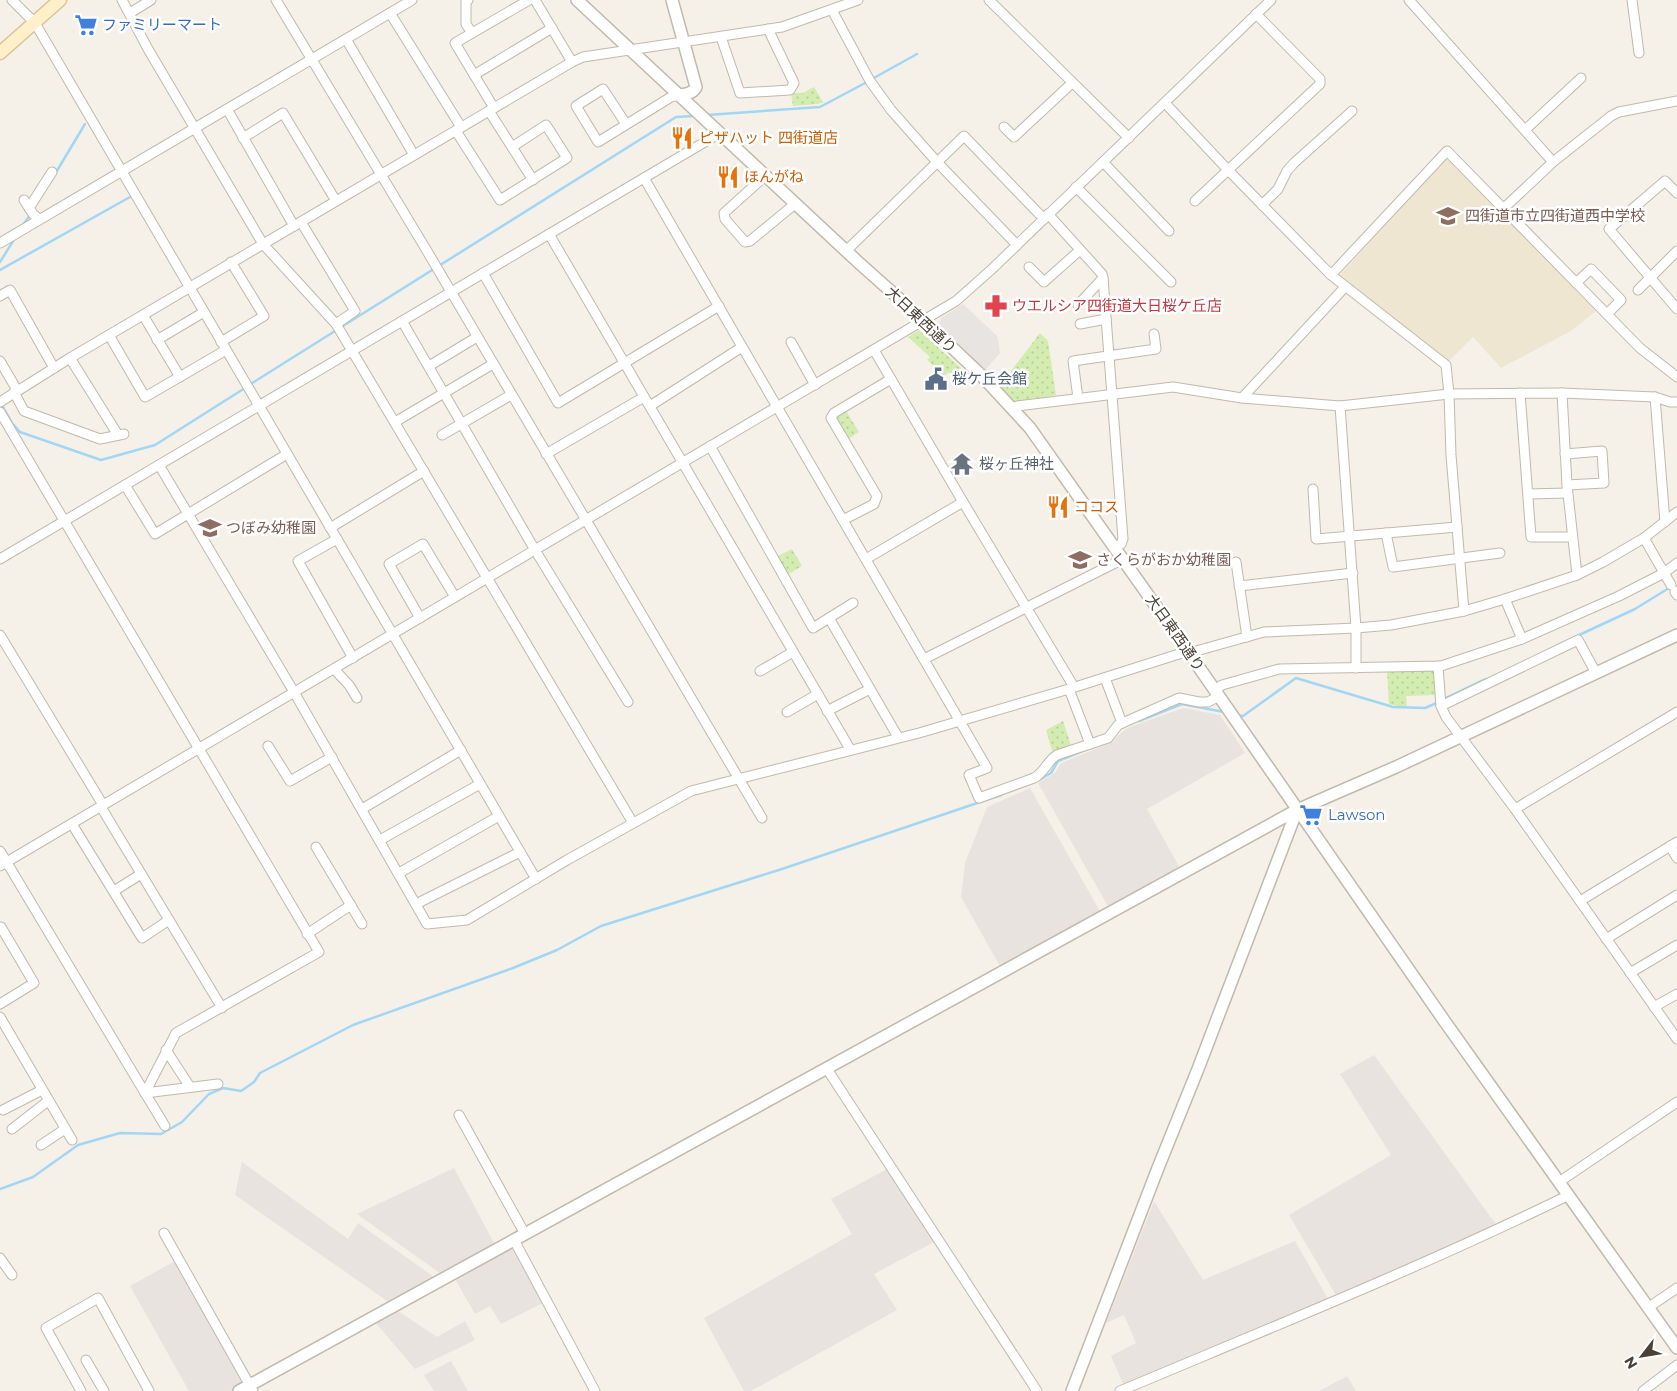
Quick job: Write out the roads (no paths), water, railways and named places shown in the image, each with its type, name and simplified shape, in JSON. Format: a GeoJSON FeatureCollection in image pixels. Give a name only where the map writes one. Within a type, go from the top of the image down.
{"type":"FeatureCollection","features":[{"type":"Feature","properties":{"kind":"main road"},"geometry":{"type":"LineString","coordinates":[[0,53],[60,0]]}},
{"type":"Feature","properties":{"kind":"street"},"geometry":{"type":"LineString","coordinates":[[12,0],[34,23],[536,879]]}},
{"type":"Feature","properties":{"kind":"street"},"geometry":{"type":"LineString","coordinates":[[122,0],[148,49],[263,244],[336,324],[633,823]]}},
{"type":"Feature","properties":{"kind":"street"},"geometry":{"type":"LineString","coordinates":[[130,13],[152,0]]}},
{"type":"Feature","properties":{"kind":"street"},"geometry":{"type":"LineString","coordinates":[[276,0],[427,251],[762,818]]}},
{"type":"Feature","properties":{"kind":"street"},"geometry":{"type":"LineString","coordinates":[[0,243],[412,0]]}},
{"type":"Feature","properties":{"kind":"street"},"geometry":{"type":"LineString","coordinates":[[468,0],[466,1],[466,24],[472,33]]}},
{"type":"Feature","properties":{"kind":"street"},"geometry":{"type":"LineString","coordinates":[[529,0],[455,43],[474,74],[491,110],[512,147],[533,180]]}},
{"type":"Feature","properties":{"kind":"street"},"geometry":{"type":"LineString","coordinates":[[535,0],[572,62]]}},
{"type":"Feature","properties":{"kind":"street","name":"大日東西通り"},"geometry":{"type":"LineString","coordinates":[[577,0],[846,251],[924,320],[1014,409],[1030,428],[1190,653],[1443,1020],[1677,1348]]}},
{"type":"Feature","properties":{"kind":"street"},"geometry":{"type":"LineString","coordinates":[[626,124],[603,90],[576,106],[598,142],[671,97],[694,91],[696,86],[672,0]]}},
{"type":"Feature","properties":{"kind":"street"},"geometry":{"type":"LineString","coordinates":[[0,402],[108,335],[572,62],[583,57],[782,27],[858,0]]}},
{"type":"Feature","properties":{"kind":"street"},"geometry":{"type":"LineString","coordinates":[[988,0],[1129,138]]}},
{"type":"Feature","properties":{"kind":"street"},"geometry":{"type":"LineString","coordinates":[[3,864],[815,385],[959,298],[1017,245],[1271,0]]}},
{"type":"Feature","properties":{"kind":"street"},"geometry":{"type":"LineString","coordinates":[[1409,0],[1553,162]]}},
{"type":"Feature","properties":{"kind":"street"},"geometry":{"type":"LineString","coordinates":[[1632,0],[1639,53]]}},
{"type":"Feature","properties":{"kind":"street"},"geometry":{"type":"LineString","coordinates":[[832,10],[870,81],[891,110],[937,162],[1017,245]]}},
{"type":"Feature","properties":{"kind":"street"},"geometry":{"type":"LineString","coordinates":[[390,13],[500,200],[567,158],[546,125],[512,147]]}},
{"type":"Feature","properties":{"kind":"street"},"geometry":{"type":"LineString","coordinates":[[1195,200],[1320,84],[1320,79],[1256,14]]}},
{"type":"Feature","properties":{"kind":"street"},"geometry":{"type":"LineString","coordinates":[[474,74],[552,28]]}},
{"type":"Feature","properties":{"kind":"street"},"geometry":{"type":"LineString","coordinates":[[721,37],[740,93],[790,90],[794,82],[768,29]]}},
{"type":"Feature","properties":{"kind":"street"},"geometry":{"type":"LineString","coordinates":[[346,38],[414,155]]}},
{"type":"Feature","properties":{"kind":"street"},"geometry":{"type":"LineString","coordinates":[[1525,130],[1581,78]]}},
{"type":"Feature","properties":{"kind":"street"},"geometry":{"type":"LineString","coordinates":[[1004,127],[1014,137],[1072,83]]}},
{"type":"Feature","properties":{"kind":"street"},"geometry":{"type":"LineString","coordinates":[[1503,209],[1553,162],[1611,116],[1619,112],[1677,101]]}},
{"type":"Feature","properties":{"kind":"street"},"geometry":{"type":"LineString","coordinates":[[1165,103],[1331,275],[1345,288],[1446,365],[1464,610]]}},
{"type":"Feature","properties":{"kind":"street"},"geometry":{"type":"LineString","coordinates":[[227,109],[297,224],[355,312],[336,324]]}},
{"type":"Feature","properties":{"kind":"street"},"geometry":{"type":"LineString","coordinates":[[1262,205],[1278,189],[1294,163],[1352,110]]}},
{"type":"Feature","properties":{"kind":"street"},"geometry":{"type":"LineString","coordinates":[[243,138],[284,113],[336,201]]}},
{"type":"Feature","properties":{"kind":"street"},"geometry":{"type":"LineString","coordinates":[[0,559],[720,133]]}},
{"type":"Feature","properties":{"kind":"street"},"geometry":{"type":"LineString","coordinates":[[846,251],[964,136],[1102,274],[1104,278],[1123,539],[1121,544],[1115,548]]}},
{"type":"Feature","properties":{"kind":"street"},"geometry":{"type":"LineString","coordinates":[[1331,275],[1447,151],[1640,348],[1677,377]]}},
{"type":"Feature","properties":{"kind":"street"},"geometry":{"type":"LineString","coordinates":[[1103,162],[1169,231]]}},
{"type":"Feature","properties":{"kind":"street"},"geometry":{"type":"LineString","coordinates":[[40,219],[33,214],[27,204],[52,172]]}},
{"type":"Feature","properties":{"kind":"street"},"geometry":{"type":"LineString","coordinates":[[766,175],[724,213],[725,219],[745,242],[750,241],[796,203]]}},
{"type":"Feature","properties":{"kind":"street"},"geometry":{"type":"LineString","coordinates":[[644,178],[988,768],[969,775],[978,798],[1034,778],[1044,771],[1052,759],[1108,738],[1118,725],[1179,698],[1208,702],[1222,685],[1279,669],[1438,666],[1522,639],[1664,574],[1677,563]]}},
{"type":"Feature","properties":{"kind":"street"},"geometry":{"type":"LineString","coordinates":[[1677,193],[1665,181],[1609,229],[1677,309]]}},
{"type":"Feature","properties":{"kind":"street"},"geometry":{"type":"LineString","coordinates":[[1076,188],[1171,282]]}},
{"type":"Feature","properties":{"kind":"street"},"geometry":{"type":"LineString","coordinates":[[549,234],[850,750]]}},
{"type":"Feature","properties":{"kind":"street"},"geometry":{"type":"LineString","coordinates":[[1029,267],[1044,282],[1080,250]]}},
{"type":"Feature","properties":{"kind":"street"},"geometry":{"type":"LineString","coordinates":[[1638,290],[1677,251]]}},
{"type":"Feature","properties":{"kind":"street"},"geometry":{"type":"LineString","coordinates":[[108,335],[145,397],[180,377],[264,316],[231,262]]}},
{"type":"Feature","properties":{"kind":"street"},"geometry":{"type":"LineString","coordinates":[[1576,283],[1591,269],[1621,300],[1608,314]]}},
{"type":"Feature","properties":{"kind":"street"},"geometry":{"type":"LineString","coordinates":[[483,273],[558,402],[719,306]]}},
{"type":"Feature","properties":{"kind":"street"},"geometry":{"type":"LineString","coordinates":[[1078,305],[1104,278]]}},
{"type":"Feature","properties":{"kind":"street"},"geometry":{"type":"LineString","coordinates":[[1242,398],[1345,288]]}},
{"type":"Feature","properties":{"kind":"street"},"geometry":{"type":"LineString","coordinates":[[0,296],[10,290],[54,368]]}},
{"type":"Feature","properties":{"kind":"street"},"geometry":{"type":"LineString","coordinates":[[158,340],[204,312]]}},
{"type":"Feature","properties":{"kind":"street"},"geometry":{"type":"LineString","coordinates":[[143,315],[180,377]]}},
{"type":"Feature","properties":{"kind":"street"},"geometry":{"type":"LineString","coordinates":[[1080,324],[1106,319]]}},
{"type":"Feature","properties":{"kind":"street"},"geometry":{"type":"LineString","coordinates":[[402,321],[536,550],[628,702]]}},
{"type":"Feature","properties":{"kind":"street"},"geometry":{"type":"LineString","coordinates":[[1078,398],[1073,361],[1156,349],[1154,334]]}},
{"type":"Feature","properties":{"kind":"street"},"geometry":{"type":"LineString","coordinates":[[429,366],[477,337]]}},
{"type":"Feature","properties":{"kind":"street"},"geometry":{"type":"LineString","coordinates":[[791,342],[815,385]]}},
{"type":"Feature","properties":{"kind":"street"},"geometry":{"type":"LineString","coordinates":[[650,406],[742,347]]}},
{"type":"Feature","properties":{"kind":"street"},"geometry":{"type":"LineString","coordinates":[[874,350],[1027,608],[1072,688],[1090,744]]}},
{"type":"Feature","properties":{"kind":"street"},"geometry":{"type":"LineString","coordinates":[[0,361],[24,411],[100,439],[121,435],[70,358]]}},
{"type":"Feature","properties":{"kind":"street"},"geometry":{"type":"LineString","coordinates":[[395,422],[493,364]]}},
{"type":"Feature","properties":{"kind":"street"},"geometry":{"type":"LineString","coordinates":[[843,520],[874,504],[877,496],[831,418],[834,413],[891,379]]}},
{"type":"Feature","properties":{"kind":"street"},"geometry":{"type":"LineString","coordinates":[[1014,409],[1017,406],[1173,388],[1242,398],[1340,406],[1449,394],[1520,393],[1656,397],[1670,402],[1677,402]]}},
{"type":"Feature","properties":{"kind":"street"},"geometry":{"type":"LineString","coordinates":[[1520,393],[1531,537],[1572,537]]}},
{"type":"Feature","properties":{"kind":"street"},"geometry":{"type":"LineString","coordinates":[[1562,393],[1567,489],[1577,575]]}},
{"type":"Feature","properties":{"kind":"street"},"geometry":{"type":"LineString","coordinates":[[442,435],[511,395]]}},
{"type":"Feature","properties":{"kind":"street"},"geometry":{"type":"LineString","coordinates":[[1656,397],[1665,522]]}},
{"type":"Feature","properties":{"kind":"street"},"geometry":{"type":"LineString","coordinates":[[546,454],[644,398]]}},
{"type":"Feature","properties":{"kind":"street"},"geometry":{"type":"LineString","coordinates":[[1340,406],[1353,573],[1356,668]]}},
{"type":"Feature","properties":{"kind":"street"},"geometry":{"type":"LineString","coordinates":[[0,412],[319,952],[176,1033],[145,1093]]}},
{"type":"Feature","properties":{"kind":"street"},"geometry":{"type":"LineString","coordinates":[[710,446],[813,628],[853,603]]}},
{"type":"Feature","properties":{"kind":"street"},"geometry":{"type":"LineString","coordinates":[[1528,494],[1604,483],[1602,451],[1565,454]]}},
{"type":"Feature","properties":{"kind":"street"},"geometry":{"type":"LineString","coordinates":[[125,484],[155,534],[287,454]]}},
{"type":"Feature","properties":{"kind":"street"},"geometry":{"type":"LineString","coordinates":[[159,465],[294,692],[427,924],[467,920],[633,823],[692,791],[919,733],[1105,678],[1182,653],[1190,653],[1264,632],[1391,625],[1505,600],[1577,575],[1644,538],[1677,512]]}},
{"type":"Feature","properties":{"kind":"street"},"geometry":{"type":"LineString","coordinates":[[330,528],[424,471]]}},
{"type":"Feature","properties":{"kind":"street"},"geometry":{"type":"LineString","coordinates":[[1313,489],[1316,539],[1457,526]]}},
{"type":"Feature","properties":{"kind":"street"},"geometry":{"type":"LineString","coordinates":[[866,559],[963,502]]}},
{"type":"Feature","properties":{"kind":"street"},"geometry":{"type":"LineString","coordinates":[[1386,533],[1393,567],[1500,553]]}},
{"type":"Feature","properties":{"kind":"street"},"geometry":{"type":"LineString","coordinates":[[1644,538],[1677,595]]}},
{"type":"Feature","properties":{"kind":"street"},"geometry":{"type":"LineString","coordinates":[[337,539],[298,562],[353,658]]}},
{"type":"Feature","properties":{"kind":"street"},"geometry":{"type":"LineString","coordinates":[[420,618],[389,564],[423,544],[455,597]]}},
{"type":"Feature","properties":{"kind":"street"},"geometry":{"type":"LineString","coordinates":[[924,659],[1123,559]]}},
{"type":"Feature","properties":{"kind":"street"},"geometry":{"type":"LineString","coordinates":[[1236,562],[1247,637]]}},
{"type":"Feature","properties":{"kind":"street"},"geometry":{"type":"LineString","coordinates":[[1239,586],[1353,573]]}},
{"type":"Feature","properties":{"kind":"street"},"geometry":{"type":"LineString","coordinates":[[1505,600],[1522,639]]}},
{"type":"Feature","properties":{"kind":"street"},"geometry":{"type":"LineString","coordinates":[[829,618],[898,738]]}},
{"type":"Feature","properties":{"kind":"street"},"geometry":{"type":"LineString","coordinates":[[0,634],[222,1008]]}},
{"type":"Feature","properties":{"kind":"street"},"geometry":{"type":"LineString","coordinates":[[239,1391],[252,1388],[514,1240],[1297,810],[1460,738],[1677,635]]}},
{"type":"Feature","properties":{"kind":"street"},"geometry":{"type":"LineString","coordinates":[[1441,706],[1578,640],[1596,674]]}},
{"type":"Feature","properties":{"kind":"street"},"geometry":{"type":"LineString","coordinates":[[760,671],[793,652]]}},
{"type":"Feature","properties":{"kind":"street"},"geometry":{"type":"LineString","coordinates":[[1438,666],[1441,706],[1446,717],[1515,810],[1677,1039]]}},
{"type":"Feature","properties":{"kind":"street"},"geometry":{"type":"LineString","coordinates":[[334,669],[349,685],[357,698]]}},
{"type":"Feature","properties":{"kind":"street"},"geometry":{"type":"LineString","coordinates":[[1105,678],[1122,723]]}},
{"type":"Feature","properties":{"kind":"street"},"geometry":{"type":"LineString","coordinates":[[827,711],[870,689]]}},
{"type":"Feature","properties":{"kind":"street"},"geometry":{"type":"LineString","coordinates":[[787,712],[818,694]]}},
{"type":"Feature","properties":{"kind":"street"},"geometry":{"type":"LineString","coordinates":[[1515,810],[1677,712]]}},
{"type":"Feature","properties":{"kind":"street"},"geometry":{"type":"LineString","coordinates":[[268,746],[290,781],[332,758]]}},
{"type":"Feature","properties":{"kind":"street"},"geometry":{"type":"LineString","coordinates":[[362,809],[461,750]]}},
{"type":"Feature","properties":{"kind":"street"},"geometry":{"type":"LineString","coordinates":[[380,840],[480,784]]}},
{"type":"Feature","properties":{"kind":"street"},"geometry":{"type":"LineString","coordinates":[[1072,1391],[1297,810]]}},
{"type":"Feature","properties":{"kind":"street"},"geometry":{"type":"LineString","coordinates":[[398,873],[499,816]]}},
{"type":"Feature","properties":{"kind":"street"},"geometry":{"type":"LineString","coordinates":[[72,824],[142,938],[169,920]]}},
{"type":"Feature","properties":{"kind":"street"},"geometry":{"type":"LineString","coordinates":[[1580,901],[1674,844],[1677,858]]}},
{"type":"Feature","properties":{"kind":"street"},"geometry":{"type":"LineString","coordinates":[[316,847],[362,924]]}},
{"type":"Feature","properties":{"kind":"street"},"geometry":{"type":"LineString","coordinates":[[0,851],[3,864],[165,1126]]}},
{"type":"Feature","properties":{"kind":"street"},"geometry":{"type":"LineString","coordinates":[[416,904],[520,852]]}},
{"type":"Feature","properties":{"kind":"street"},"geometry":{"type":"LineString","coordinates":[[114,892],[142,874]]}},
{"type":"Feature","properties":{"kind":"street"},"geometry":{"type":"LineString","coordinates":[[1606,939],[1677,895]]}},
{"type":"Feature","properties":{"kind":"street"},"geometry":{"type":"LineString","coordinates":[[307,934],[350,905]]}},
{"type":"Feature","properties":{"kind":"street"},"geometry":{"type":"LineString","coordinates":[[0,928],[34,983],[0,1004]]}},
{"type":"Feature","properties":{"kind":"street"},"geometry":{"type":"LineString","coordinates":[[1630,973],[1677,944]]}},
{"type":"Feature","properties":{"kind":"street"},"geometry":{"type":"LineString","coordinates":[[1654,1007],[1677,994]]}},
{"type":"Feature","properties":{"kind":"street"},"geometry":{"type":"LineString","coordinates":[[1,1021],[72,1140]]}},
{"type":"Feature","properties":{"kind":"street"},"geometry":{"type":"LineString","coordinates":[[166,1050],[190,1087]]}},
{"type":"Feature","properties":{"kind":"street"},"geometry":{"type":"LineString","coordinates":[[826,1069],[1037,1391]]}},
{"type":"Feature","properties":{"kind":"street"},"geometry":{"type":"LineString","coordinates":[[145,1093],[218,1084]]}},
{"type":"Feature","properties":{"kind":"street"},"geometry":{"type":"LineString","coordinates":[[2,1110],[42,1090]]}},
{"type":"Feature","properties":{"kind":"street"},"geometry":{"type":"LineString","coordinates":[[12,1129],[48,1101]]}},
{"type":"Feature","properties":{"kind":"street"},"geometry":{"type":"LineString","coordinates":[[1559,1182],[1677,1102]]}},
{"type":"Feature","properties":{"kind":"street"},"geometry":{"type":"LineString","coordinates":[[459,1115],[525,1234]]}},
{"type":"Feature","properties":{"kind":"street"},"geometry":{"type":"LineString","coordinates":[[41,1145],[65,1129]]}},
{"type":"Feature","properties":{"kind":"street"},"geometry":{"type":"LineString","coordinates":[[1120,1391],[1352,1293],[1503,1227],[1569,1195]]}},
{"type":"Feature","properties":{"kind":"street"},"geometry":{"type":"LineString","coordinates":[[164,1233],[252,1388]]}},
{"type":"Feature","properties":{"kind":"street"},"geometry":{"type":"LineString","coordinates":[[514,1240],[595,1391]]}},
{"type":"Feature","properties":{"kind":"street"},"geometry":{"type":"LineString","coordinates":[[0,1258],[12,1275]]}},
{"type":"Feature","properties":{"kind":"street"},"geometry":{"type":"LineString","coordinates":[[1649,1307],[1677,1288]]}},
{"type":"Feature","properties":{"kind":"street"},"geometry":{"type":"LineString","coordinates":[[81,1391],[46,1328],[98,1298],[149,1391]]}},
{"type":"Feature","properties":{"kind":"street"},"geometry":{"type":"LineString","coordinates":[[86,1360],[104,1391]]}},
{"type":"Feature","properties":{"kind":"street"},"geometry":{"type":"LineString","coordinates":[[1643,1391],[1677,1365]]}},
{"type":"Feature","properties":{"kind":"waterway"},"geometry":{"type":"LineString","coordinates":[[872,79],[917,54]]}},
{"type":"Feature","properties":{"kind":"waterway"},"geometry":{"type":"LineString","coordinates":[[707,115],[820,107],[867,82]]}},
{"type":"Feature","properties":{"kind":"waterway"},"geometry":{"type":"LineString","coordinates":[[249,385],[676,117],[694,116]]}},
{"type":"Feature","properties":{"kind":"waterway"},"geometry":{"type":"LineString","coordinates":[[55,174],[85,124]]}},
{"type":"Feature","properties":{"kind":"waterway"},"geometry":{"type":"LineString","coordinates":[[0,270],[130,197]]}},
{"type":"Feature","properties":{"kind":"waterway"},"geometry":{"type":"LineString","coordinates":[[23,225],[30,215]]}},
{"type":"Feature","properties":{"kind":"waterway"},"geometry":{"type":"LineString","coordinates":[[0,262],[15,238]]}},
{"type":"Feature","properties":{"kind":"waterway"},"geometry":{"type":"LineString","coordinates":[[1,404],[12,423],[20,432],[101,460],[155,445],[245,388]]}},
{"type":"Feature","properties":{"kind":"waterway"},"geometry":{"type":"LineString","coordinates":[[1577,636],[1635,609],[1669,588]]}},
{"type":"Feature","properties":{"kind":"waterway"},"geometry":{"type":"LineString","coordinates":[[1237,715],[1243,716],[1296,678],[1393,707],[1425,708],[1439,702]]}},
{"type":"Feature","properties":{"kind":"waterway"},"geometry":{"type":"LineString","coordinates":[[1444,699],[1486,679]]}},
{"type":"Feature","properties":{"kind":"waterway"},"geometry":{"type":"LineString","coordinates":[[1139,721],[1182,704],[1224,712]]}},
{"type":"Feature","properties":{"kind":"waterway"},"geometry":{"type":"LineString","coordinates":[[1039,780],[1051,773],[1058,761],[1090,748]]}},
{"type":"Feature","properties":{"kind":"waterway"},"geometry":{"type":"LineString","coordinates":[[0,1189],[33,1177],[78,1145],[120,1133],[161,1134],[182,1122],[209,1094],[223,1088],[241,1091],[254,1082],[260,1073],[353,1025],[513,968],[557,950],[601,926],[782,869],[1001,795]]}},
{"type":"Feature","properties":{"kind":"place","name":"ファミリーマート"},"geometry":{"type":"Point","coordinates":[86,25]}},
{"type":"Feature","properties":{"kind":"place","name":"ピザハット 四街道店"},"geometry":{"type":"Point","coordinates":[682,138]}},
{"type":"Feature","properties":{"kind":"place","name":"ほんがね"},"geometry":{"type":"Point","coordinates":[728,177]}},
{"type":"Feature","properties":{"kind":"place","name":"四街道市立四街道西中学校"},"geometry":{"type":"Point","coordinates":[1448,216]}},
{"type":"Feature","properties":{"kind":"place","name":"ウエルシア四街道大日桜ケ丘店"},"geometry":{"type":"Point","coordinates":[996,306]}},
{"type":"Feature","properties":{"kind":"place","name":"桜ケ丘会館"},"geometry":{"type":"Point","coordinates":[936,379]}},
{"type":"Feature","properties":{"kind":"place","name":"桜ヶ丘神社"},"geometry":{"type":"Point","coordinates":[962,464]}},
{"type":"Feature","properties":{"kind":"place","name":"ココス"},"geometry":{"type":"Point","coordinates":[1058,507]}},
{"type":"Feature","properties":{"kind":"place","name":"つぼみ幼稚園"},"geometry":{"type":"Point","coordinates":[210,528]}},
{"type":"Feature","properties":{"kind":"place","name":"さくらがおか幼稚園"},"geometry":{"type":"Point","coordinates":[1080,560]}},
{"type":"Feature","properties":{"kind":"place","name":"Lawson"},"geometry":{"type":"Point","coordinates":[1311,815]}}]}
